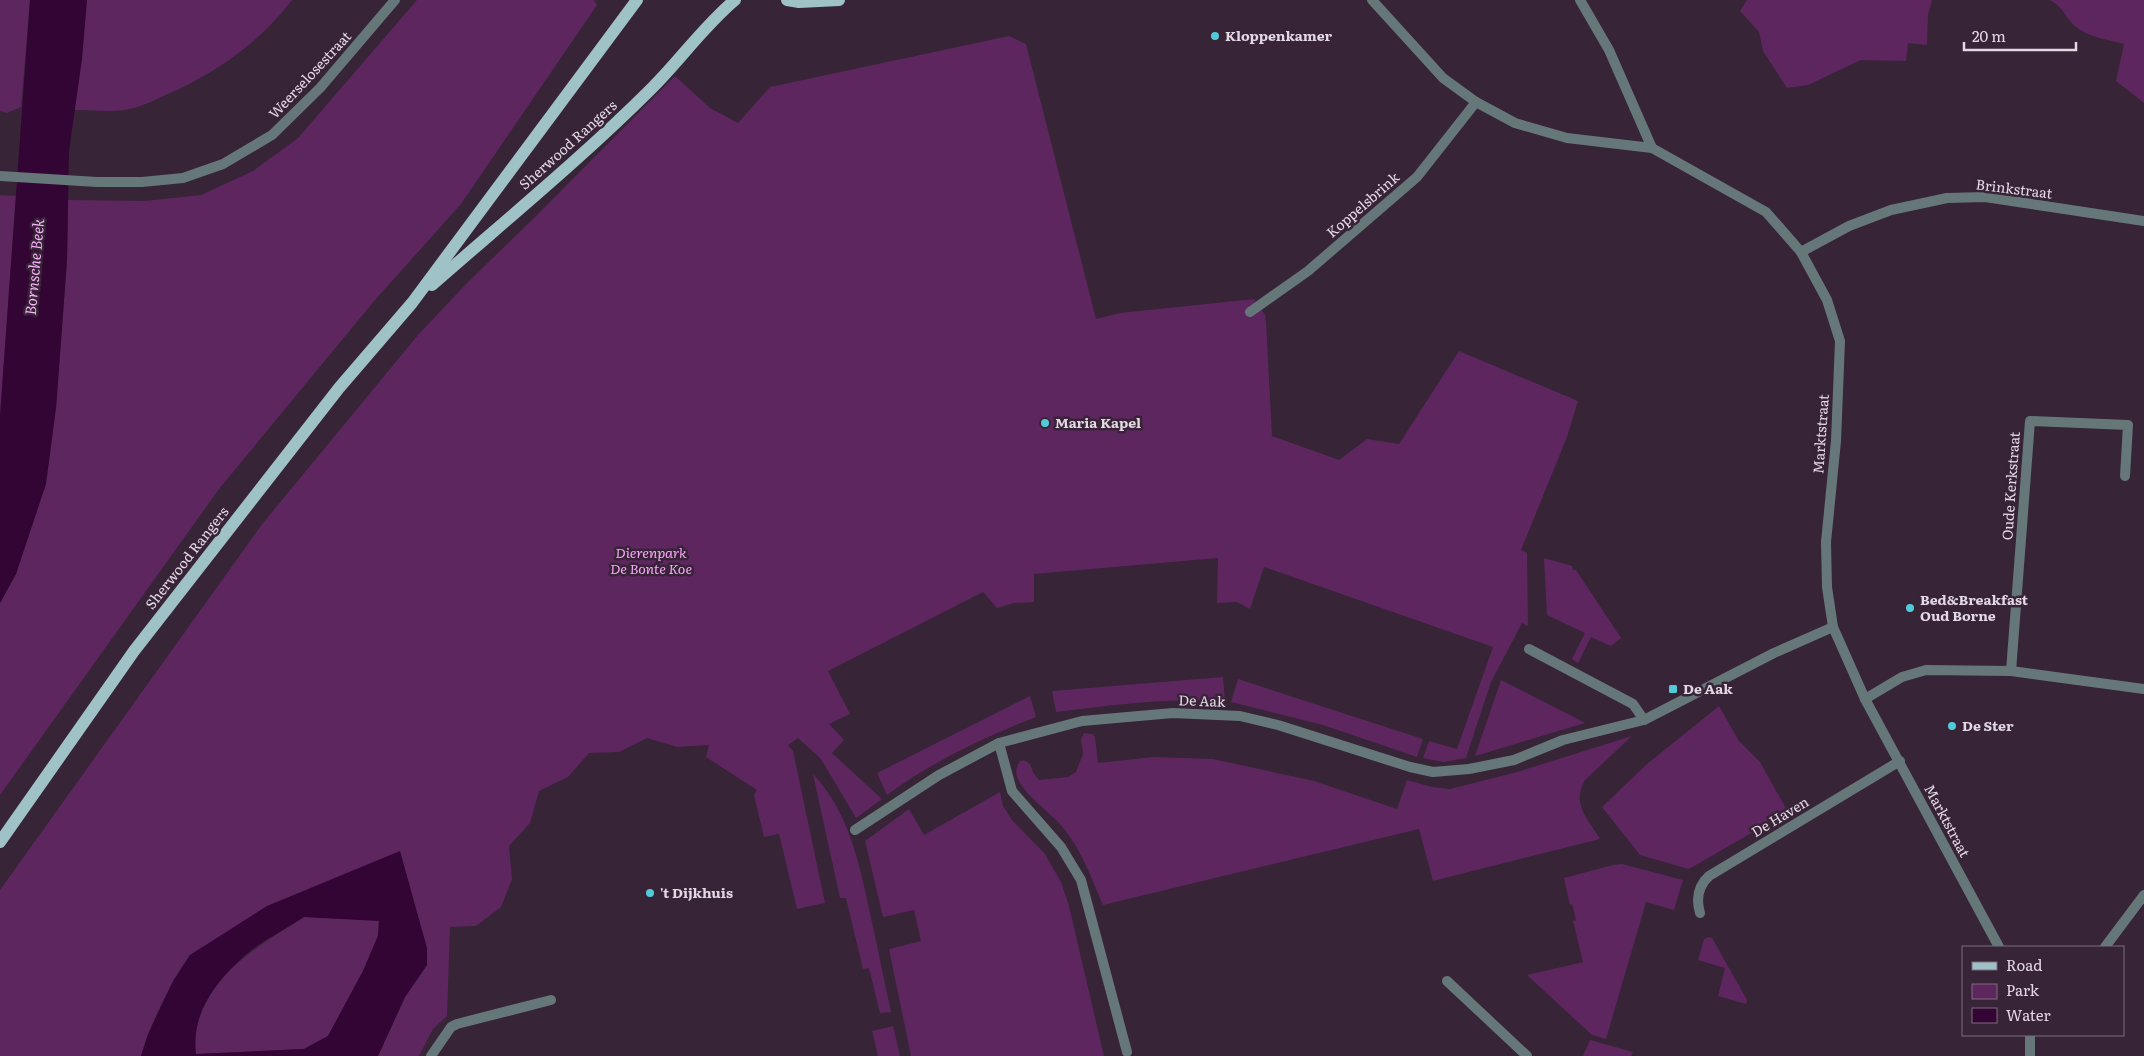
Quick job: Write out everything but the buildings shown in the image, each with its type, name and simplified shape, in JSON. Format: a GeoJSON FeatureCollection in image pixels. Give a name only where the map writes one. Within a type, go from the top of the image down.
{"type":"FeatureCollection","features":[{"type":"Feature","properties":{"kind":"main road","name":"Sherwood Rangers"},"geometry":{"type":"LineString","coordinates":[[0,842],[134,651],[339,388],[412,303],[637,0]]}},
{"type":"Feature","properties":{"kind":"main road","name":"Sherwood Rangers"},"geometry":{"type":"LineString","coordinates":[[412,303],[598,139],[654,87],[715,18],[735,0]]}},
{"type":"Feature","properties":{"kind":"main road"},"geometry":{"type":"LineString","coordinates":[[787,0],[799,2],[838,0]]}},
{"type":"Feature","properties":{"kind":"street","name":"Weerselosestraat"},"geometry":{"type":"LineString","coordinates":[[0,176],[97,182],[142,182],[183,178],[223,164],[272,135],[320,88],[395,0]]}},
{"type":"Feature","properties":{"kind":"street"},"geometry":{"type":"LineString","coordinates":[[1372,0],[1443,78],[1476,102],[1515,123],[1566,138],[1652,148],[1766,212],[1801,252]]}},
{"type":"Feature","properties":{"kind":"street"},"geometry":{"type":"LineString","coordinates":[[1580,0],[1609,50],[1652,148]]}},
{"type":"Feature","properties":{"kind":"street","name":"Koppelsbrink"},"geometry":{"type":"LineString","coordinates":[[1250,312],[1308,271],[1417,177],[1476,102]]}},
{"type":"Feature","properties":{"kind":"street","name":"Brinkstraat"},"geometry":{"type":"LineString","coordinates":[[1801,252],[1849,226],[1891,210],[1946,198],[1985,197],[2144,221]]}},
{"type":"Feature","properties":{"kind":"street","name":"Marktstraat"},"geometry":{"type":"LineString","coordinates":[[1801,252],[1827,300],[1840,341],[1836,441],[1826,542],[1826,587],[1833,627],[1865,699],[1998,946]]}},
{"type":"Feature","properties":{"kind":"street","name":"Oude Kerkstraat"},"geometry":{"type":"LineString","coordinates":[[2010,672],[2030,421],[2128,425],[2125,476]]}},
{"type":"Feature","properties":{"kind":"street"},"geometry":{"type":"LineString","coordinates":[[1529,649],[1633,704],[1644,720],[1774,653],[1833,627]]}},
{"type":"Feature","properties":{"kind":"street"},"geometry":{"type":"LineString","coordinates":[[1865,699],[1902,677],[1926,670],[2010,672],[2144,689]]}},
{"type":"Feature","properties":{"kind":"street","name":"De Aak"},"geometry":{"type":"LineString","coordinates":[[855,830],[939,775],[999,743],[1082,721],[1172,713],[1240,716],[1278,725],[1410,767],[1433,772],[1469,769],[1514,760],[1563,740],[1644,720]]}},
{"type":"Feature","properties":{"kind":"street"},"geometry":{"type":"LineString","coordinates":[[999,743],[1012,791],[1061,847],[1081,880],[1127,1052]]}},
{"type":"Feature","properties":{"kind":"street","name":"De Haven"},"geometry":{"type":"LineString","coordinates":[[1700,913],[1697,902],[1698,895],[1703,881],[1709,876],[1900,761]]}},
{"type":"Feature","properties":{"kind":"street"},"geometry":{"type":"LineString","coordinates":[[2106,946],[2144,895]]}},
{"type":"Feature","properties":{"kind":"street"},"geometry":{"type":"LineString","coordinates":[[1447,981],[1527,1056]]}},
{"type":"Feature","properties":{"kind":"street"},"geometry":{"type":"LineString","coordinates":[[431,1056],[451,1027],[457,1024],[551,1000]]}},
{"type":"Feature","properties":{"kind":"street"},"geometry":{"type":"LineString","coordinates":[[2030,1036],[2030,1056]]}},
{"type":"Feature","properties":{"kind":"green space"},"geometry":{"type":"Polygon","coordinates":[[[0,0],[30,0],[21,107],[7,113],[0,111],[0,0]]]}},
{"type":"Feature","properties":{"kind":"green space"},"geometry":{"type":"Polygon","coordinates":[[[87,0],[292,0],[266,30],[220,66],[186,85],[141,106],[124,110],[106,111],[74,110],[87,0]]]}},
{"type":"Feature","properties":{"kind":"green space"},"geometry":{"type":"Polygon","coordinates":[[[417,0],[594,0],[597,5],[461,204],[375,300],[219,489],[0,795],[0,603],[16,574],[56,408],[67,260],[68,200],[145,201],[201,195],[253,171],[298,138],[417,0]]]}},
{"type":"Feature","properties":{"kind":"green space"},"geometry":{"type":"Polygon","coordinates":[[[1747,0],[1932,0],[1928,15],[1927,45],[1908,43],[1906,61],[1861,60],[1808,85],[1787,88],[1763,51],[1759,32],[1740,11],[1747,0]]]}},
{"type":"Feature","properties":{"kind":"green space"},"geometry":{"type":"Polygon","coordinates":[[[2050,0],[2144,0],[2144,103],[2116,81],[2124,44],[2098,38],[2080,30],[2050,0]]]}},
{"type":"Feature","properties":{"kind":"green space","name":"Dierenpark De Bonte Koe"},"geometry":{"type":"Polygon","coordinates":[[[1009,36],[1026,44],[1096,319],[1120,313],[1254,299],[1265,315],[1266,322],[1272,436],[1339,460],[1367,439],[1399,444],[1459,351],[1578,401],[1567,437],[1521,550],[1527,553],[1528,626],[1522,623],[1491,682],[1466,758],[1444,762],[1423,758],[1429,741],[1457,749],[1493,647],[1264,567],[1250,609],[1237,602],[1217,603],[1218,558],[1034,574],[1034,602],[1014,603],[997,608],[983,592],[828,671],[850,714],[829,724],[844,740],[832,753],[882,799],[856,818],[821,759],[798,738],[788,745],[793,751],[825,903],[797,909],[779,834],[764,837],[754,795],[757,790],[706,757],[709,745],[677,747],[647,738],[619,752],[589,753],[568,777],[539,791],[530,823],[509,846],[512,879],[501,907],[476,926],[450,927],[447,1016],[433,1029],[419,1056],[378,1056],[405,997],[427,965],[400,852],[190,955],[162,1004],[150,1029],[141,1056],[0,1056],[0,890],[263,523],[418,335],[467,283],[675,76],[710,108],[738,123],[770,87],[1009,36]]]}},
{"type":"Feature","properties":{"kind":"green space"},"geometry":{"type":"Polygon","coordinates":[[[0,195],[16,196],[0,416],[0,195]]]}},
{"type":"Feature","properties":{"kind":"green space"},"geometry":{"type":"Polygon","coordinates":[[[1544,558],[1572,566],[1573,570],[1576,570],[1621,638],[1611,646],[1591,637],[1578,663],[1572,659],[1585,633],[1547,615],[1544,558]]]}},
{"type":"Feature","properties":{"kind":"green space"},"geometry":{"type":"Polygon","coordinates":[[[1223,677],[1225,702],[1162,701],[1056,712],[1052,691],[1223,677]]]}},
{"type":"Feature","properties":{"kind":"green space"},"geometry":{"type":"Polygon","coordinates":[[[1238,679],[1423,739],[1417,757],[1323,725],[1231,702],[1238,679]]]}},
{"type":"Feature","properties":{"kind":"green space"},"geometry":{"type":"Polygon","coordinates":[[[1501,680],[1576,718],[1585,723],[1475,756],[1501,680]]]}},
{"type":"Feature","properties":{"kind":"green space"},"geometry":{"type":"Polygon","coordinates":[[[1030,696],[1036,717],[959,751],[922,771],[887,795],[877,773],[1030,696]]]}},
{"type":"Feature","properties":{"kind":"green space"},"geometry":{"type":"Polygon","coordinates":[[[1719,706],[1739,741],[1760,762],[1788,812],[1689,869],[1640,855],[1602,807],[1647,764],[1719,706]]]}},
{"type":"Feature","properties":{"kind":"green space"},"geometry":{"type":"Polygon","coordinates":[[[1084,733],[1092,734],[1095,737],[1098,763],[1153,757],[1213,759],[1314,781],[1397,809],[1407,780],[1432,787],[1450,789],[1517,772],[1632,736],[1585,780],[1581,789],[1580,804],[1586,818],[1600,839],[1433,881],[1419,829],[1103,905],[1074,843],[1060,824],[1026,791],[1016,774],[1020,761],[1024,760],[1030,764],[1039,780],[1068,777],[1076,772],[1083,754],[1081,739],[1084,733]]]}},
{"type":"Feature","properties":{"kind":"green space"},"geometry":{"type":"Polygon","coordinates":[[[813,774],[826,789],[836,806],[852,841],[858,860],[891,1012],[880,1013],[869,968],[863,969],[846,898],[840,898],[813,774]]]}},
{"type":"Feature","properties":{"kind":"green space"},"geometry":{"type":"Polygon","coordinates":[[[1000,792],[1003,806],[1012,820],[1045,854],[1061,882],[1069,906],[1104,1056],[911,1056],[889,949],[921,941],[914,910],[883,917],[865,841],[909,809],[924,835],[1000,792]]]}},
{"type":"Feature","properties":{"kind":"green space"},"geometry":{"type":"Polygon","coordinates":[[[1622,864],[1683,880],[1674,910],[1646,902],[1606,1039],[1592,1035],[1527,975],[1583,962],[1573,921],[1576,920],[1572,904],[1570,905],[1564,878],[1622,864]]]}},
{"type":"Feature","properties":{"kind":"green space"},"geometry":{"type":"Polygon","coordinates":[[[304,917],[379,920],[378,936],[363,971],[328,1036],[304,1049],[196,1054],[196,1030],[203,1008],[214,989],[246,956],[304,917]]]}},
{"type":"Feature","properties":{"kind":"green space"},"geometry":{"type":"Polygon","coordinates":[[[1712,938],[1747,1000],[1746,1004],[1718,996],[1725,968],[1698,960],[1704,939],[1712,938]]]}},
{"type":"Feature","properties":{"kind":"green space"},"geometry":{"type":"Polygon","coordinates":[[[893,1026],[900,1056],[878,1056],[872,1031],[893,1026]]]}},
{"type":"Feature","properties":{"kind":"green space"},"geometry":{"type":"Polygon","coordinates":[[[1590,1040],[1633,1052],[1631,1056],[1583,1056],[1590,1040]]]}},
{"type":"Feature","properties":{"kind":"water","name":"Bornsche Beek"},"geometry":{"type":"Polygon","coordinates":[[[30,0],[87,0],[82,59],[69,151],[67,260],[56,408],[46,484],[16,574],[0,603],[0,416],[30,0]]]}},
{"type":"Feature","properties":{"kind":"water"},"geometry":{"type":"Polygon","coordinates":[[[400,851],[427,948],[427,965],[405,997],[378,1056],[141,1056],[148,1034],[173,981],[190,955],[267,906],[400,851]],[[304,917],[255,947],[227,973],[209,997],[202,1010],[198,1024],[195,1039],[196,1054],[304,1049],[328,1036],[363,971],[378,936],[379,921],[304,917]]]}},
{"type":"Feature","properties":{"kind":"place","name":"Kloppenkamer"},"geometry":{"type":"Point","coordinates":[1215,36]}},
{"type":"Feature","properties":{"kind":"place","name":"Maria Kapel"},"geometry":{"type":"Point","coordinates":[1045,423]}},
{"type":"Feature","properties":{"kind":"place","name":"Bed&Breakfast Oud Borne"},"geometry":{"type":"Point","coordinates":[1910,608]}},
{"type":"Feature","properties":{"kind":"place","name":"De Aak"},"geometry":{"type":"Point","coordinates":[1673,689]}},
{"type":"Feature","properties":{"kind":"place","name":"De Ster"},"geometry":{"type":"Point","coordinates":[1952,726]}},
{"type":"Feature","properties":{"kind":"place","name":"'t Dijkhuis"},"geometry":{"type":"Point","coordinates":[650,893]}}]}
